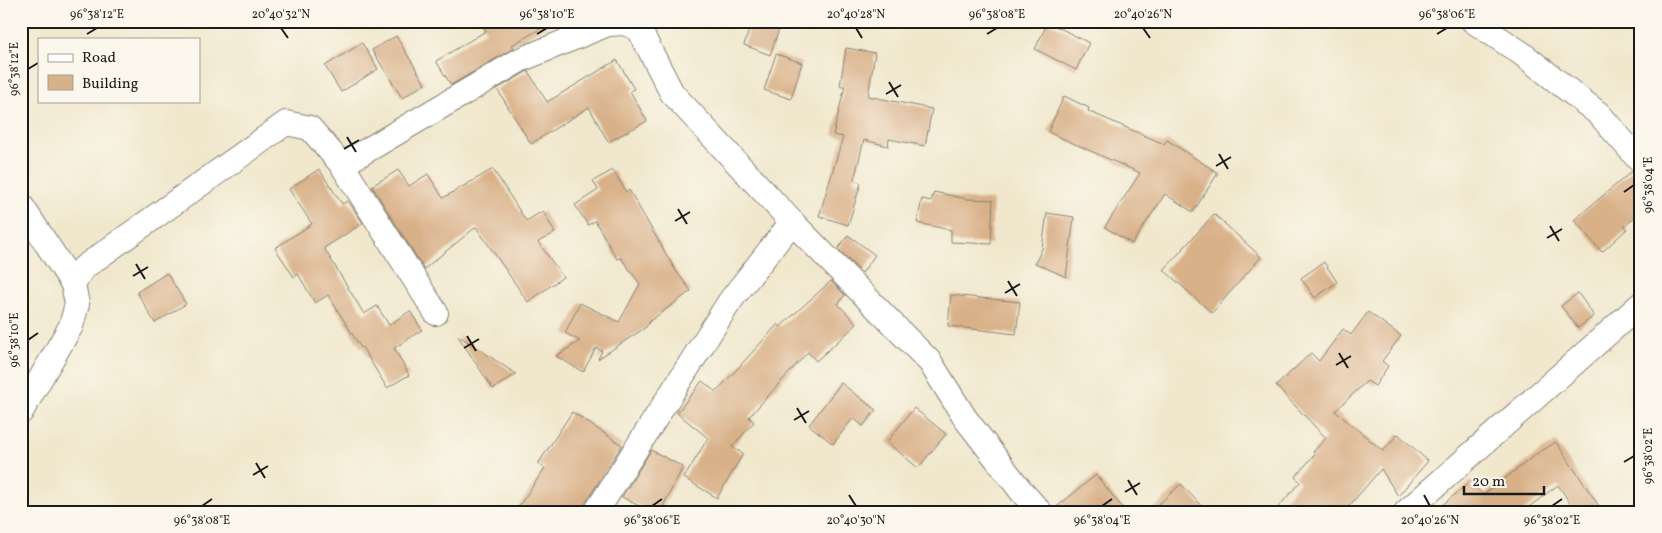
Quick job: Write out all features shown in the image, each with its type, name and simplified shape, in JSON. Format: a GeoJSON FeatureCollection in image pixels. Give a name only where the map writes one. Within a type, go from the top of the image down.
{"type":"FeatureCollection","features":[{"type":"Feature","properties":{"kind":"street"},"geometry":{"type":"LineString","coordinates":[[1473,21],[1521,53],[1598,114],[1641,162]]}},
{"type":"Feature","properties":{"kind":"street"},"geometry":{"type":"LineString","coordinates":[[342,165],[520,60],[608,24],[624,23],[639,25],[672,93],[792,222],[930,362],[965,418],[1022,492],[1040,512]]}},
{"type":"Feature","properties":{"kind":"street"},"geometry":{"type":"LineString","coordinates":[[73,284],[83,268],[286,123],[310,128],[342,165],[436,313]]}},
{"type":"Feature","properties":{"kind":"street"},"geometry":{"type":"LineString","coordinates":[[21,205],[73,284],[77,304],[71,326],[21,412]]}},
{"type":"Feature","properties":{"kind":"street"},"geometry":{"type":"LineString","coordinates":[[596,512],[730,301],[792,222]]}},
{"type":"Feature","properties":{"kind":"street"},"geometry":{"type":"LineString","coordinates":[[1406,512],[1641,304]]}},
{"type":"Feature","properties":{"kind":"building"},"geometry":{"type":"Polygon","coordinates":[[[481,21],[554,21],[512,45],[514,48],[451,85],[436,61],[486,31],[481,21]]]}},
{"type":"Feature","properties":{"kind":"building"},"geometry":{"type":"Polygon","coordinates":[[[752,21],[782,21],[770,55],[744,45],[752,21]]]}},
{"type":"Feature","properties":{"kind":"building"},"geometry":{"type":"Polygon","coordinates":[[[1048,22],[1089,43],[1076,70],[1035,49],[1048,22]]]}},
{"type":"Feature","properties":{"kind":"building"},"geometry":{"type":"Polygon","coordinates":[[[396,36],[425,84],[402,98],[372,50],[396,36]]]}},
{"type":"Feature","properties":{"kind":"building"},"geometry":{"type":"Polygon","coordinates":[[[362,43],[378,69],[341,92],[325,66],[362,43]]]}},
{"type":"Feature","properties":{"kind":"building"},"geometry":{"type":"Polygon","coordinates":[[[846,48],[875,53],[868,96],[932,109],[925,146],[889,139],[888,146],[864,140],[854,180],[861,183],[848,225],[819,216],[843,137],[833,135],[845,86],[840,86],[846,48]]]}},
{"type":"Feature","properties":{"kind":"building"},"geometry":{"type":"Polygon","coordinates":[[[776,54],[802,63],[791,99],[764,90],[776,54]]]}},
{"type":"Feature","properties":{"kind":"building"},"geometry":{"type":"Polygon","coordinates":[[[617,60],[634,89],[630,91],[647,121],[608,142],[589,107],[531,144],[497,89],[528,71],[547,102],[617,60]]]}},
{"type":"Feature","properties":{"kind":"building"},"geometry":{"type":"Polygon","coordinates":[[[1064,96],[1089,108],[1088,111],[1164,144],[1167,140],[1218,173],[1193,212],[1165,194],[1132,244],[1105,227],[1140,173],[1048,132],[1064,96]]]}},
{"type":"Feature","properties":{"kind":"building"},"geometry":{"type":"Polygon","coordinates":[[[319,169],[342,204],[348,201],[363,223],[324,248],[364,314],[377,306],[389,325],[410,311],[422,330],[394,348],[409,375],[387,388],[328,295],[315,303],[298,274],[294,277],[275,248],[312,224],[289,189],[319,169]]]}},
{"type":"Feature","properties":{"kind":"building"},"geometry":{"type":"Polygon","coordinates":[[[493,169],[526,221],[543,211],[555,233],[538,242],[563,277],[528,302],[476,227],[424,269],[372,186],[398,170],[409,186],[428,174],[443,198],[493,169]]]}},
{"type":"Feature","properties":{"kind":"building"},"geometry":{"type":"Polygon","coordinates":[[[613,170],[626,192],[629,190],[676,271],[691,291],[650,321],[646,327],[598,359],[602,351],[596,348],[583,372],[556,356],[580,341],[565,333],[580,303],[619,322],[640,284],[621,258],[617,259],[595,221],[588,225],[575,205],[598,190],[593,181],[613,170]]]}},
{"type":"Feature","properties":{"kind":"building"},"geometry":{"type":"Polygon","coordinates":[[[1631,172],[1641,182],[1641,212],[1625,226],[1627,229],[1602,252],[1574,220],[1631,172]]]}},
{"type":"Feature","properties":{"kind":"building"},"geometry":{"type":"Polygon","coordinates":[[[934,192],[967,199],[993,200],[991,244],[951,242],[951,230],[917,223],[922,199],[931,201],[934,192]]]}},
{"type":"Feature","properties":{"kind":"building"},"geometry":{"type":"Polygon","coordinates":[[[1047,213],[1074,217],[1066,277],[1035,263],[1042,249],[1047,213]]]}},
{"type":"Feature","properties":{"kind":"building"},"geometry":{"type":"Polygon","coordinates":[[[1214,214],[1261,257],[1212,313],[1164,270],[1214,214]]]}},
{"type":"Feature","properties":{"kind":"building"},"geometry":{"type":"Polygon","coordinates":[[[848,235],[875,255],[862,273],[838,249],[848,235]]]}},
{"type":"Feature","properties":{"kind":"building"},"geometry":{"type":"Polygon","coordinates":[[[1324,262],[1337,282],[1315,298],[1301,278],[1324,262]]]}},
{"type":"Feature","properties":{"kind":"building"},"geometry":{"type":"Polygon","coordinates":[[[167,273],[186,304],[155,323],[137,292],[167,273]]]}},
{"type":"Feature","properties":{"kind":"building"},"geometry":{"type":"Polygon","coordinates":[[[831,281],[845,295],[838,304],[857,324],[816,361],[808,352],[749,417],[754,422],[732,447],[743,454],[717,498],[684,478],[708,438],[677,413],[702,381],[716,392],[778,324],[780,327],[831,281]]]}},
{"type":"Feature","properties":{"kind":"building"},"geometry":{"type":"Polygon","coordinates":[[[1578,293],[1594,316],[1578,328],[1561,306],[1578,293]]]}},
{"type":"Feature","properties":{"kind":"building"},"geometry":{"type":"Polygon","coordinates":[[[951,295],[1020,302],[1016,334],[948,326],[951,295]]]}},
{"type":"Feature","properties":{"kind":"building"},"geometry":{"type":"Polygon","coordinates":[[[1368,312],[1401,336],[1382,361],[1388,366],[1375,386],[1367,381],[1335,411],[1383,451],[1398,434],[1428,461],[1398,496],[1381,469],[1344,512],[1274,512],[1300,482],[1295,477],[1326,438],[1276,386],[1311,353],[1319,361],[1343,329],[1351,335],[1368,312]]]}},
{"type":"Feature","properties":{"kind":"building"},"geometry":{"type":"Polygon","coordinates":[[[459,336],[516,374],[493,389],[459,336]]]}},
{"type":"Feature","properties":{"kind":"building"},"geometry":{"type":"Polygon","coordinates":[[[841,383],[876,410],[863,426],[853,418],[833,444],[809,425],[841,383]]]}},
{"type":"Feature","properties":{"kind":"building"},"geometry":{"type":"Polygon","coordinates":[[[914,408],[946,434],[918,468],[887,442],[914,408]]]}},
{"type":"Feature","properties":{"kind":"building"},"geometry":{"type":"Polygon","coordinates":[[[572,412],[622,445],[584,505],[582,512],[515,512],[545,468],[538,464],[572,412]]]}},
{"type":"Feature","properties":{"kind":"building"},"geometry":{"type":"Polygon","coordinates":[[[1556,442],[1603,512],[1576,512],[1558,485],[1522,512],[1434,512],[1471,481],[1483,495],[1538,453],[1556,442]]]}},
{"type":"Feature","properties":{"kind":"building"},"geometry":{"type":"Polygon","coordinates":[[[651,450],[683,467],[660,512],[651,512],[622,497],[651,450]]]}},
{"type":"Feature","properties":{"kind":"building"},"geometry":{"type":"Polygon","coordinates":[[[1096,475],[1126,512],[1053,512],[1053,510],[1096,475]]]}},
{"type":"Feature","properties":{"kind":"building"},"geometry":{"type":"Polygon","coordinates":[[[1181,484],[1207,512],[1150,512],[1181,484]]]}}]}
